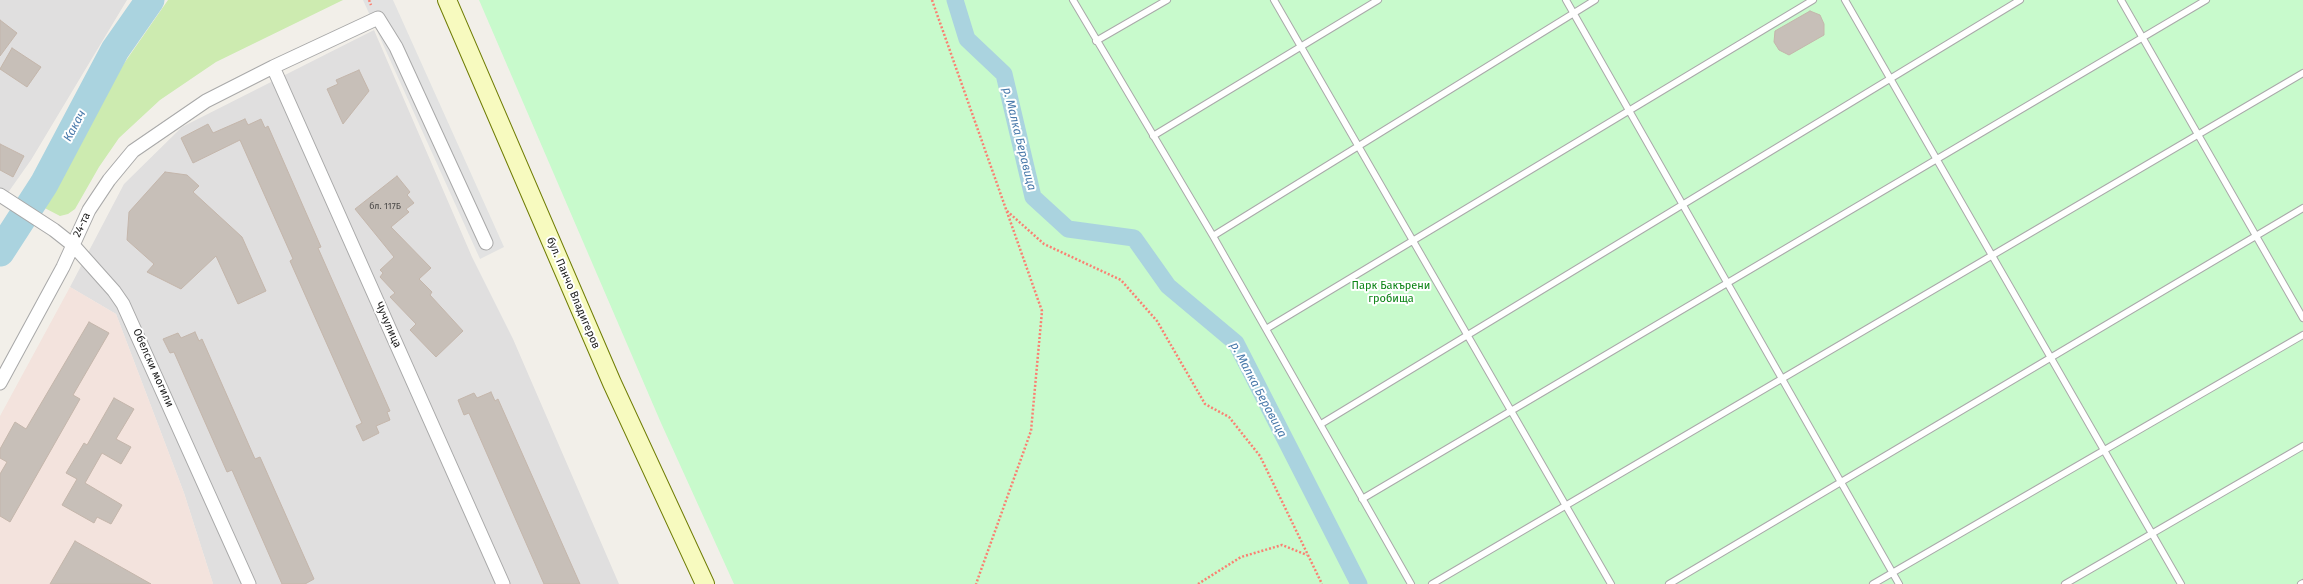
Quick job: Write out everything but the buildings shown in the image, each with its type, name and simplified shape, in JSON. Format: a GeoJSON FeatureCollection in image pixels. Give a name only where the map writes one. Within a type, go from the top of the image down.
{"type":"FeatureCollection","features":[{"type":"Feature","properties":{"kind":"street","name":"бул. Панчо Владигеров"},"geometry":{"type":"LineString","coordinates":[[447,0],[612,383],[705,584]]}},
{"type":"Feature","properties":{"kind":"street","name":"24-та"},"geometry":{"type":"LineString","coordinates":[[0,383],[73,245],[89,210],[109,180],[133,151],[206,101],[272,67],[378,18],[396,46],[486,243]]}},
{"type":"Feature","properties":{"kind":"street","name":"Чучулица"},"geometry":{"type":"LineString","coordinates":[[272,67],[503,584]]}},
{"type":"Feature","properties":{"kind":"street","name":"Обелски могили"},"geometry":{"type":"LineString","coordinates":[[0,195],[54,230],[73,245],[114,291],[130,317],[249,584]]}},
{"type":"Feature","properties":{"kind":"lane"},"geometry":{"type":"LineString","coordinates":[[1073,0],[1213,236],[1411,584]]}},
{"type":"Feature","properties":{"kind":"lane"},"geometry":{"type":"LineString","coordinates":[[1096,41],[1167,0]]}},
{"type":"Feature","properties":{"kind":"lane"},"geometry":{"type":"LineString","coordinates":[[1274,0],[1612,584]]}},
{"type":"Feature","properties":{"kind":"lane"},"geometry":{"type":"LineString","coordinates":[[1153,136],[1378,0]]}},
{"type":"Feature","properties":{"kind":"lane"},"geometry":{"type":"LineString","coordinates":[[1566,0],[1899,584]]}},
{"type":"Feature","properties":{"kind":"lane"},"geometry":{"type":"LineString","coordinates":[[1213,236],[1595,0]]}},
{"type":"Feature","properties":{"kind":"lane"},"geometry":{"type":"LineString","coordinates":[[1266,329],[1813,0]]}},
{"type":"Feature","properties":{"kind":"lane"},"geometry":{"type":"LineString","coordinates":[[1845,0],[2180,584]]}},
{"type":"Feature","properties":{"kind":"lane"},"geometry":{"type":"LineString","coordinates":[[1321,424],[2020,0]]}},
{"type":"Feature","properties":{"kind":"lane"},"geometry":{"type":"LineString","coordinates":[[2121,0],[2303,318]]}},
{"type":"Feature","properties":{"kind":"lane"},"geometry":{"type":"LineString","coordinates":[[1362,499],[2206,0]]}},
{"type":"Feature","properties":{"kind":"lane"},"geometry":{"type":"LineString","coordinates":[[1432,584],[2303,73]]}},
{"type":"Feature","properties":{"kind":"lane"},"geometry":{"type":"LineString","coordinates":[[1668,584],[2303,208]]}},
{"type":"Feature","properties":{"kind":"lane"},"geometry":{"type":"LineString","coordinates":[[1873,584],[2303,335]]}},
{"type":"Feature","properties":{"kind":"lane"},"geometry":{"type":"LineString","coordinates":[[2065,584],[2303,446]]}},
{"type":"Feature","properties":{"kind":"path"},"geometry":{"type":"LineString","coordinates":[[932,0],[1042,311],[1030,431],[976,584]]}},
{"type":"Feature","properties":{"kind":"path"},"geometry":{"type":"LineString","coordinates":[[1007,211],[1044,244],[1121,280],[1151,315],[1205,404],[1229,417],[1260,456],[1322,584]]}},
{"type":"Feature","properties":{"kind":"path"},"geometry":{"type":"LineString","coordinates":[[1198,584],[1241,557],[1282,545],[1308,555]]}},
{"type":"Feature","properties":{"kind":"shaded area"},"geometry":{"type":"Polygon","coordinates":[[[0,0],[127,0],[31,160],[0,204],[0,0]]]}},
{"type":"Feature","properties":{"kind":"shaded area"},"geometry":{"type":"Polygon","coordinates":[[[363,0],[393,0],[504,247],[480,259],[363,0]]]}},
{"type":"Feature","properties":{"kind":"shaded area"},"geometry":{"type":"Polygon","coordinates":[[[374,30],[472,257],[513,339],[619,584],[213,584],[184,493],[116,314],[70,287],[124,184],[182,127],[374,30]]]}},
{"type":"Feature","properties":{"kind":"shaded area"},"geometry":{"type":"Polygon","coordinates":[[[70,287],[116,314],[184,493],[213,584],[0,584],[0,416],[70,287]]]}},
{"type":"Feature","properties":{"kind":"green space"},"geometry":{"type":"Polygon","coordinates":[[[168,0],[343,0],[216,62],[160,100],[119,138],[99,167],[75,209],[68,214],[60,216],[37,204],[98,101],[168,0]]]}},
{"type":"Feature","properties":{"kind":"green space","name":"Парк Бакърени гробища"},"geometry":{"type":"Polygon","coordinates":[[[479,0],[2303,0],[2303,584],[734,584],[661,423],[479,0]]]}},
{"type":"Feature","properties":{"kind":"waterway","name":"Какач"},"geometry":{"type":"LineString","coordinates":[[0,252],[44,184],[115,50],[150,0]]}},
{"type":"Feature","properties":{"kind":"waterway","name":"р. Малка Беравица"},"geometry":{"type":"LineString","coordinates":[[955,0],[967,39],[1004,74],[1033,197],[1068,229],[1134,238],[1168,286],[1236,343],[1359,584]]}}]}
